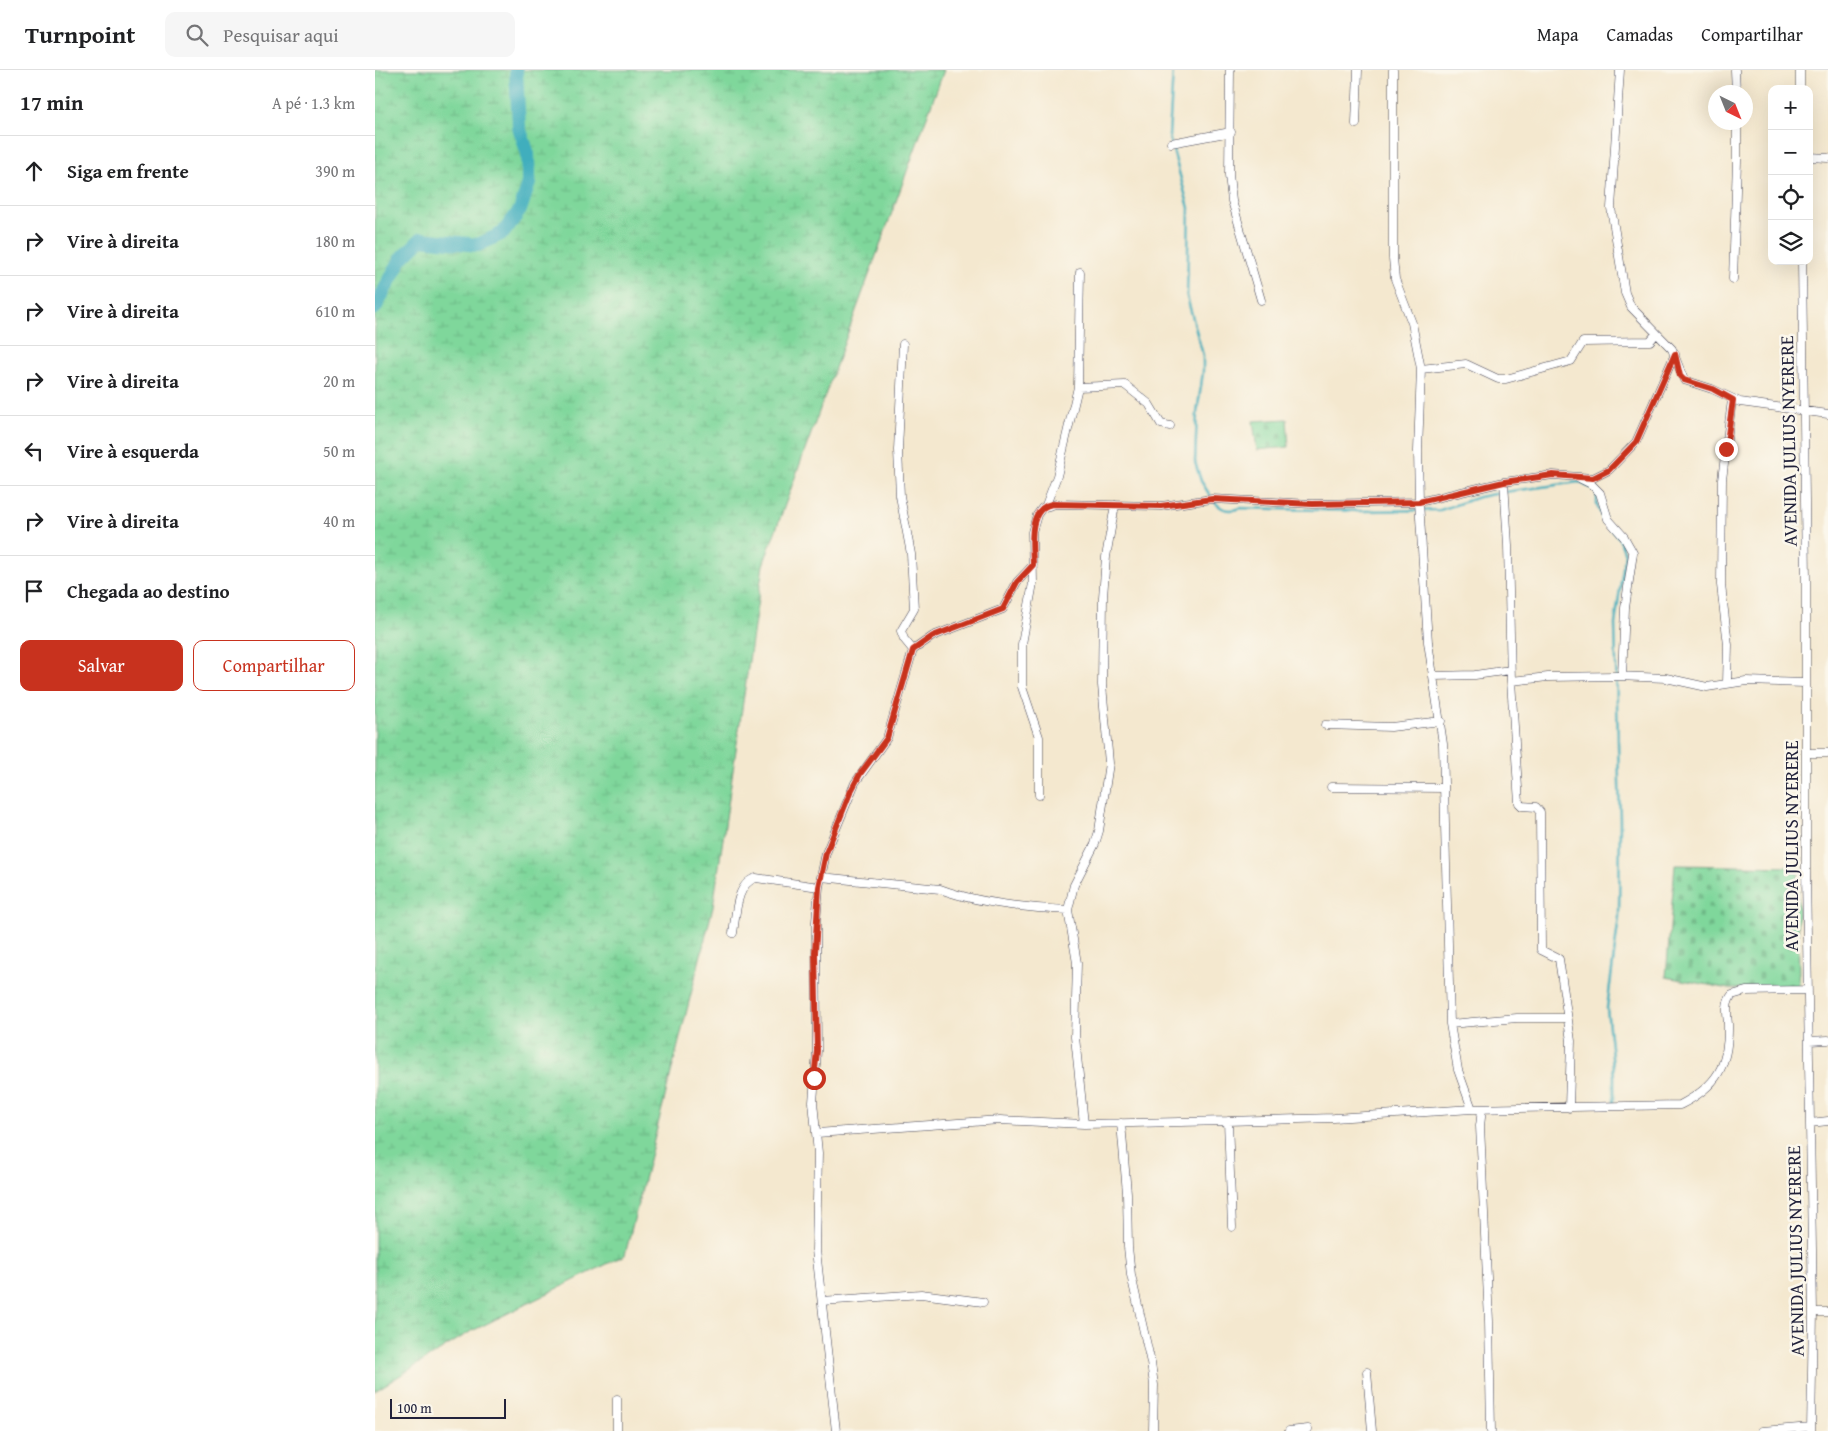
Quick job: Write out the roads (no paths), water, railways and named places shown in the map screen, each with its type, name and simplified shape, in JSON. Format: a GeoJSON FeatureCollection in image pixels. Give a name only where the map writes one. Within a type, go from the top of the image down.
{"type":"FeatureCollection","features":[{"type":"Feature","properties":{"kind":"street"},"geometry":{"type":"LineString","coordinates":[[1231,70],[1229,175],[1233,201],[1261,300]]}},
{"type":"Feature","properties":{"kind":"street"},"geometry":{"type":"LineString","coordinates":[[1356,124],[1358,70]]}},
{"type":"Feature","properties":{"kind":"street"},"geometry":{"type":"LineString","coordinates":[[1393,70],[1395,279],[1412,323],[1421,369],[1418,450],[1419,502],[1428,642],[1441,721],[1450,1024],[1459,1070],[1472,1109]]}},
{"type":"Feature","properties":{"kind":"street"},"geometry":{"type":"LineString","coordinates":[[1620,70],[1611,189],[1614,229],[1627,300],[1675,354],[1680,376],[1684,380],[1713,389],[1733,400],[1804,412],[1828,414]]}},
{"type":"Feature","properties":{"kind":"street"},"geometry":{"type":"LineString","coordinates":[[1735,70],[1736,85]]}},
{"type":"Feature","properties":{"kind":"street"},"geometry":{"type":"LineString","coordinates":[[1800,70],[1800,85]]}},
{"type":"Feature","properties":{"kind":"street"},"geometry":{"type":"LineString","coordinates":[[1733,279],[1737,130]]}},
{"type":"Feature","properties":{"kind":"street"},"geometry":{"type":"LineString","coordinates":[[1171,143],[1231,132]]}},
{"type":"Feature","properties":{"kind":"street"},"geometry":{"type":"LineString","coordinates":[[1813,158],[1828,158]]}},
{"type":"Feature","properties":{"kind":"street","name":"AVENIDA JULIUS NYERERE"},"geometry":{"type":"LineString","coordinates":[[1802,265],[1808,990],[1813,1312],[1811,1429]]}},
{"type":"Feature","properties":{"kind":"street"},"geometry":{"type":"LineString","coordinates":[[1039,795],[1039,737],[1023,688],[1021,644],[1033,583],[1034,526],[1039,512],[1046,505],[1057,476],[1078,387],[1080,272]]}},
{"type":"Feature","properties":{"kind":"street"},"geometry":{"type":"LineString","coordinates":[[1421,369],[1466,364],[1498,379],[1506,379],[1571,361],[1583,342],[1650,341],[1656,334]]}},
{"type":"Feature","properties":{"kind":"street"},"geometry":{"type":"LineString","coordinates":[[903,344],[898,450],[900,496],[911,554],[914,609],[901,631],[904,639],[913,650]]}},
{"type":"Feature","properties":{"kind":"street"},"geometry":{"type":"LineString","coordinates":[[1046,505],[1173,505],[1212,499],[1312,504],[1419,502],[1504,482],[1553,475],[1593,478],[1609,470],[1636,442],[1675,354]]}},
{"type":"Feature","properties":{"kind":"street"},"geometry":{"type":"LineString","coordinates":[[1078,387],[1125,385],[1149,404],[1161,424],[1170,426]]}},
{"type":"Feature","properties":{"kind":"street"},"geometry":{"type":"LineString","coordinates":[[1727,683],[1728,645],[1721,585],[1722,480],[1733,400]]}},
{"type":"Feature","properties":{"kind":"street"},"geometry":{"type":"LineString","coordinates":[[1572,475],[1591,484],[1600,493],[1608,519],[1624,537],[1633,553],[1625,608],[1622,676]]}},
{"type":"Feature","properties":{"kind":"street"},"geometry":{"type":"LineString","coordinates":[[1504,482],[1508,545],[1510,670],[1519,803],[1523,806],[1536,807],[1540,812],[1541,950],[1559,959],[1571,1041],[1569,1108]]}},
{"type":"Feature","properties":{"kind":"street"},"geometry":{"type":"LineString","coordinates":[[1084,1124],[1075,1037],[1077,964],[1068,910],[1074,885],[1095,844],[1099,831],[1109,763],[1102,685],[1103,597],[1106,557],[1115,505]]}},
{"type":"Feature","properties":{"kind":"street"},"geometry":{"type":"LineString","coordinates":[[835,1431],[816,1250],[817,1133],[813,1102],[817,1051],[815,952],[819,887],[826,853],[850,793],[860,774],[887,738],[892,728],[913,650],[933,636],[1003,609],[1017,582],[1033,565]]}},
{"type":"Feature","properties":{"kind":"street"},"geometry":{"type":"LineString","coordinates":[[1433,676],[1475,675],[1510,670]]}},
{"type":"Feature","properties":{"kind":"street"},"geometry":{"type":"LineString","coordinates":[[1511,681],[1548,677],[1622,676],[1666,678],[1707,687],[1727,683],[1805,683]]}},
{"type":"Feature","properties":{"kind":"street"},"geometry":{"type":"LineString","coordinates":[[1325,725],[1391,727],[1441,721]]}},
{"type":"Feature","properties":{"kind":"street"},"geometry":{"type":"LineString","coordinates":[[1806,753],[1828,753]]}},
{"type":"Feature","properties":{"kind":"street"},"geometry":{"type":"LineString","coordinates":[[1331,786],[1444,788]]}},
{"type":"Feature","properties":{"kind":"street"},"geometry":{"type":"LineString","coordinates":[[821,877],[940,889],[953,895],[1028,908],[1068,910]]}},
{"type":"Feature","properties":{"kind":"street"},"geometry":{"type":"LineString","coordinates":[[733,933],[743,886],[749,880],[756,878],[819,887]]}},
{"type":"Feature","properties":{"kind":"street"},"geometry":{"type":"LineString","coordinates":[[817,1133],[1000,1120],[1084,1124],[1228,1121],[1335,1118],[1472,1109],[1681,1105],[1705,1091],[1717,1077],[1727,1053],[1727,1008],[1732,995],[1746,991],[1808,990]]}},
{"type":"Feature","properties":{"kind":"street"},"geometry":{"type":"LineString","coordinates":[[1450,1024],[1517,1018],[1567,1018]]}},
{"type":"Feature","properties":{"kind":"street"},"geometry":{"type":"LineString","coordinates":[[1809,1041],[1828,1040]]}},
{"type":"Feature","properties":{"kind":"street"},"geometry":{"type":"LineString","coordinates":[[1482,1109],[1480,1118],[1489,1321],[1491,1431]]}},
{"type":"Feature","properties":{"kind":"street"},"geometry":{"type":"LineString","coordinates":[[1228,1121],[1232,1227]]}},
{"type":"Feature","properties":{"kind":"street"},"geometry":{"type":"LineString","coordinates":[[1810,1123],[1828,1121]]}},
{"type":"Feature","properties":{"kind":"street"},"geometry":{"type":"LineString","coordinates":[[1121,1123],[1127,1193],[1128,1247],[1131,1275],[1151,1363],[1153,1431]]}},
{"type":"Feature","properties":{"kind":"street"},"geometry":{"type":"LineString","coordinates":[[822,1301],[921,1294],[983,1302]]}},
{"type":"Feature","properties":{"kind":"street"},"geometry":{"type":"LineString","coordinates":[[1813,1312],[1828,1312]]}},
{"type":"Feature","properties":{"kind":"street"},"geometry":{"type":"LineString","coordinates":[[1367,1372],[1372,1431]]}},
{"type":"Feature","properties":{"kind":"street"},"geometry":{"type":"LineString","coordinates":[[617,1398],[617,1431]]}},
{"type":"Feature","properties":{"kind":"street"},"geometry":{"type":"LineString","coordinates":[[1289,1431],[1308,1429]]}},
{"type":"Feature","properties":{"kind":"street"},"geometry":{"type":"LineString","coordinates":[[1761,1431],[1811,1429]]}},
{"type":"Feature","properties":{"kind":"waterway"},"geometry":{"type":"LineString","coordinates":[[375,308],[401,259],[421,239],[478,245],[503,233],[520,210],[529,183],[528,154],[519,127],[516,70]]}},
{"type":"Feature","properties":{"kind":"waterway"},"geometry":{"type":"LineString","coordinates":[[1173,70],[1169,136],[1189,208],[1187,297],[1203,355],[1203,372],[1197,413],[1195,462],[1201,481],[1211,497]]}},
{"type":"Feature","properties":{"kind":"waterway"},"geometry":{"type":"LineString","coordinates":[[1214,501],[1229,510],[1240,508],[1361,511],[1440,510],[1479,497],[1504,492],[1579,482],[1592,489]]}},
{"type":"Feature","properties":{"kind":"waterway"},"geometry":{"type":"LineString","coordinates":[[1597,495],[1597,505],[1603,520],[1619,538],[1625,554],[1615,624],[1620,821],[1619,917],[1607,1008],[1614,1076],[1614,1104]]}}]}
